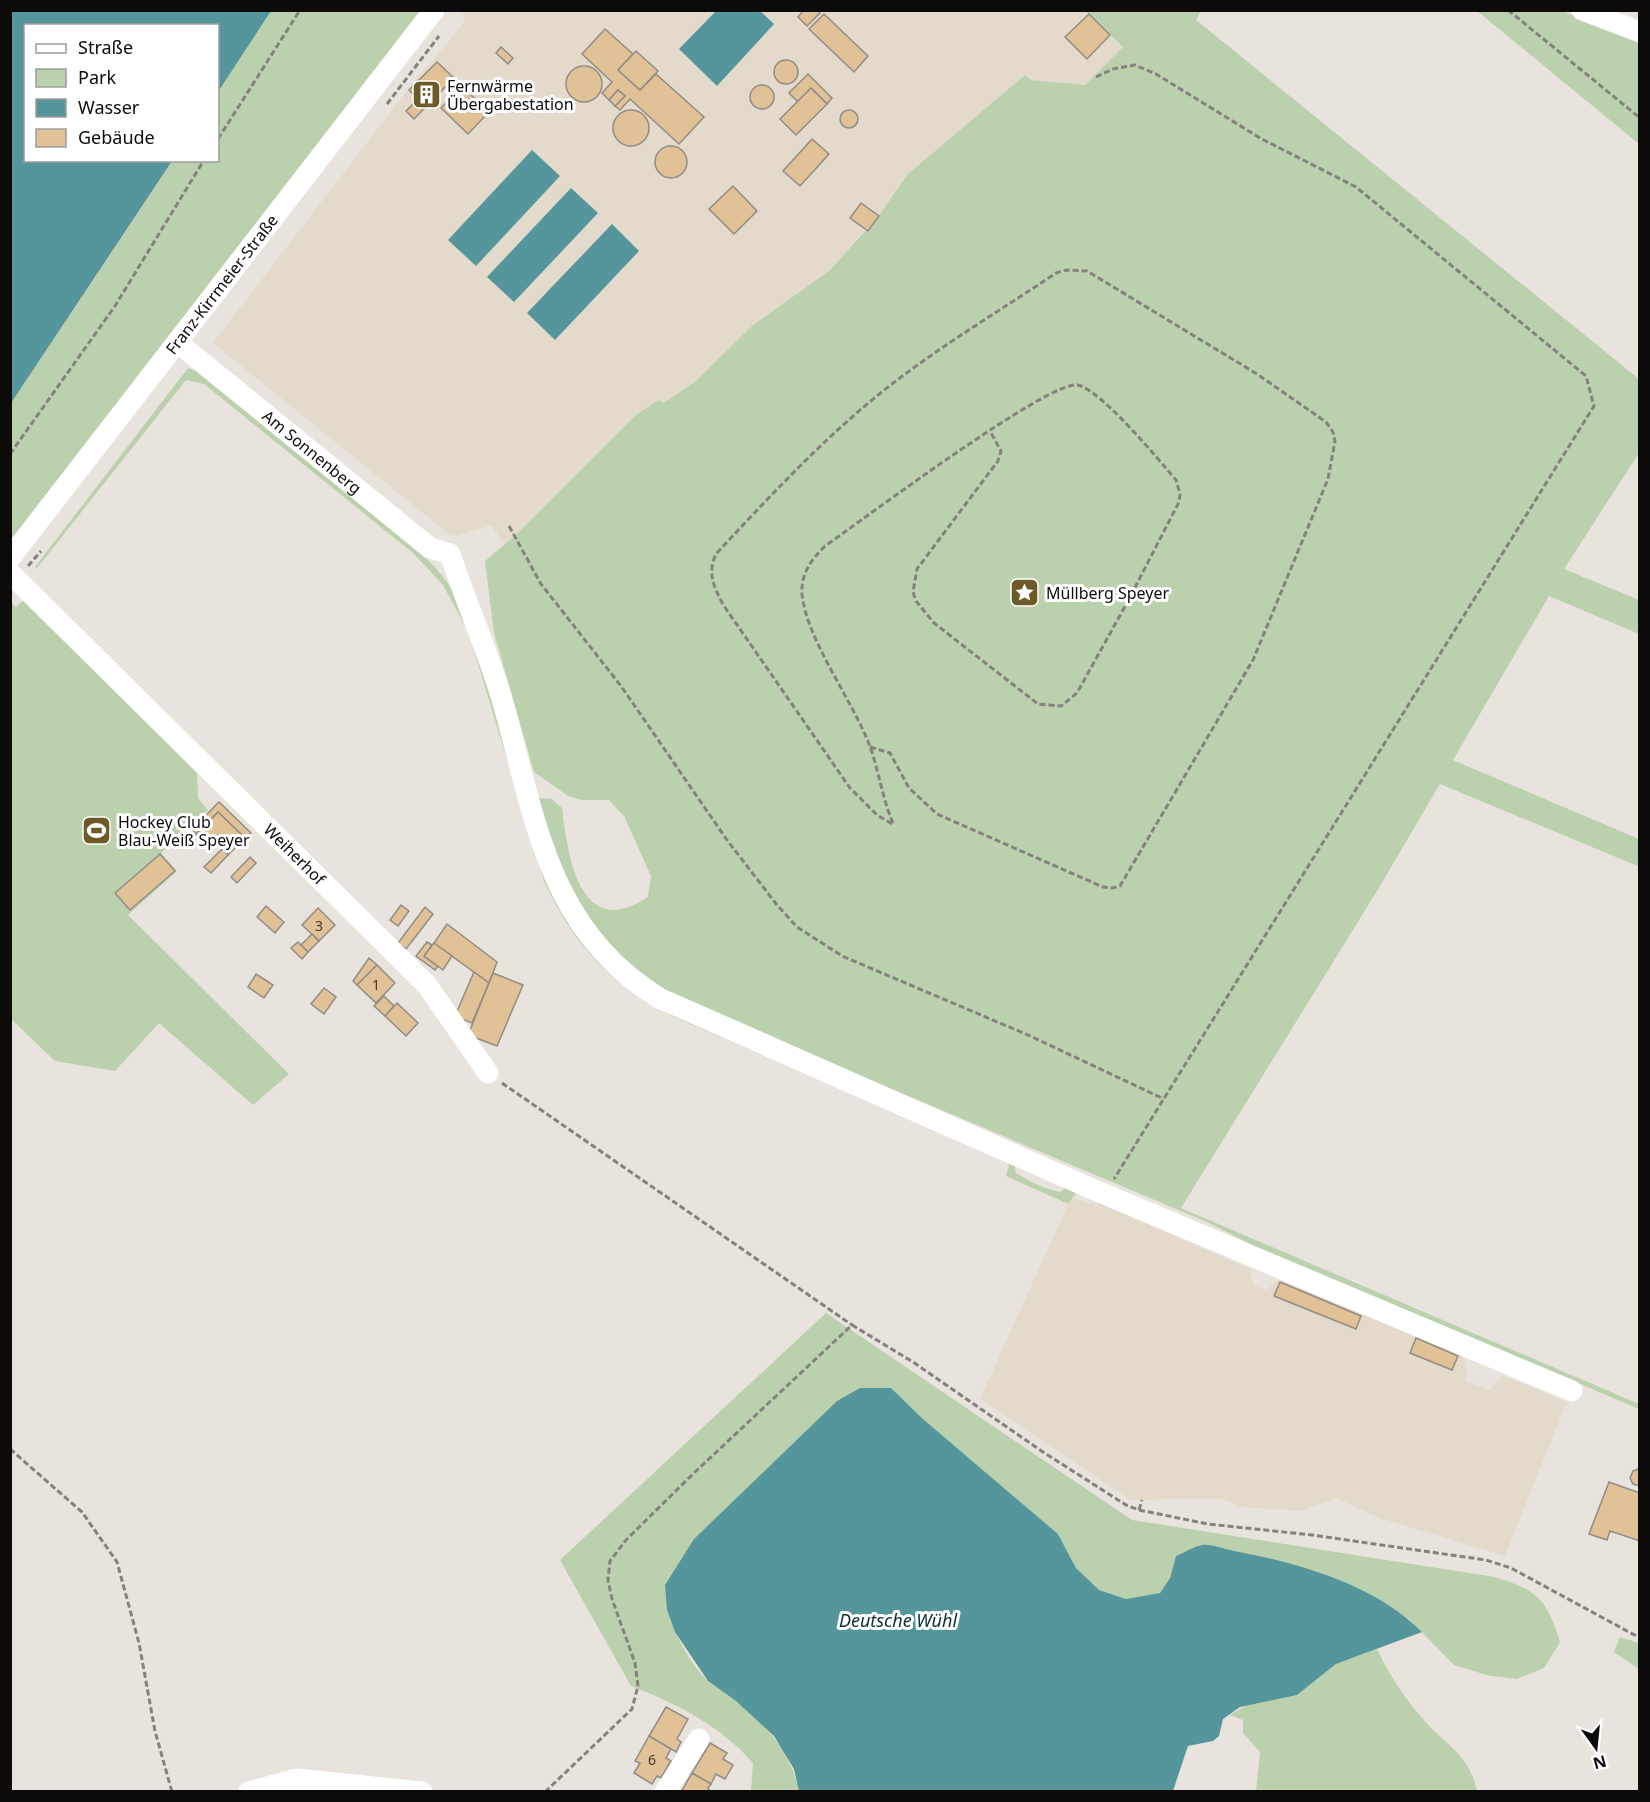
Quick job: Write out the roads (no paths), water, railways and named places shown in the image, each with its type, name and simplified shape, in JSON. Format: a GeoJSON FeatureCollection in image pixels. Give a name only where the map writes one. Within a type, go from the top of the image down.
{"type":"FeatureCollection","features":[{"type":"Feature","properties":{"kind":"street","name":"Franz-Kirrmeier-Straße"},"geometry":{"type":"LineString","coordinates":[[10,558],[434,10]]}},
{"type":"Feature","properties":{"kind":"street"},"geometry":{"type":"LineString","coordinates":[[1582,10],[1640,32]]}},
{"type":"Feature","properties":{"kind":"street","name":"Am Sonnenberg"},"geometry":{"type":"LineString","coordinates":[[177,342],[430,548],[450,554],[464,596],[488,654],[556,882],[587,936],[605,957],[632,980],[659,998],[1106,1193],[1572,1391]]}},
{"type":"Feature","properties":{"kind":"street","name":"Weiherhof"},"geometry":{"type":"LineString","coordinates":[[10,573],[427,985],[488,1073]]}},
{"type":"Feature","properties":{"kind":"street"},"geometry":{"type":"LineString","coordinates":[[665,1791],[699,1739]]}},
{"type":"Feature","properties":{"kind":"street"},"geometry":{"type":"LineString","coordinates":[[249,1791],[297,1779],[422,1791]]}},
{"type":"Feature","properties":{"kind":"water"},"geometry":{"type":"Polygon","coordinates":[[[11,10],[271,11],[219,90],[219,24],[24,24],[24,162],[171,162],[11,403],[11,10]]]}},
{"type":"Feature","properties":{"kind":"water"},"geometry":{"type":"Polygon","coordinates":[[[716,11],[760,11],[774,24],[717,86],[679,49],[716,11]]]}},
{"type":"Feature","properties":{"kind":"water"},"geometry":{"type":"Polygon","coordinates":[[[532,150],[560,176],[476,266],[448,240],[532,150]]]}},
{"type":"Feature","properties":{"kind":"water"},"geometry":{"type":"Polygon","coordinates":[[[571,188],[598,213],[514,302],[487,277],[571,188]]]}},
{"type":"Feature","properties":{"kind":"water"},"geometry":{"type":"Polygon","coordinates":[[[612,224],[639,251],[555,340],[527,313],[612,224]]]}},
{"type":"Feature","properties":{"kind":"water","name":"Deutsche Wühl"},"geometry":{"type":"Polygon","coordinates":[[[860,1388],[891,1388],[923,1419],[1058,1534],[1076,1568],[1099,1590],[1126,1599],[1160,1593],[1170,1578],[1176,1556],[1202,1545],[1209,1545],[1284,1562],[1334,1578],[1381,1601],[1403,1615],[1422,1632],[1336,1664],[1297,1695],[1240,1707],[1223,1719],[1219,1736],[1213,1741],[1188,1746],[1173,1791],[799,1791],[794,1769],[774,1736],[736,1701],[708,1681],[675,1632],[667,1610],[665,1585],[694,1539],[837,1401],[860,1388]]]}},
{"type":"Feature","properties":{"kind":"place","name":"Fernwärme Übergabestation"},"geometry":{"type":"Point","coordinates":[426,95]}},
{"type":"Feature","properties":{"kind":"place","name":"Müllberg Speyer"},"geometry":{"type":"Point","coordinates":[1025,593]}},
{"type":"Feature","properties":{"kind":"place","name":"Hockey Club Blau-Weiß Speyer"},"geometry":{"type":"Point","coordinates":[97,831]}}]}
